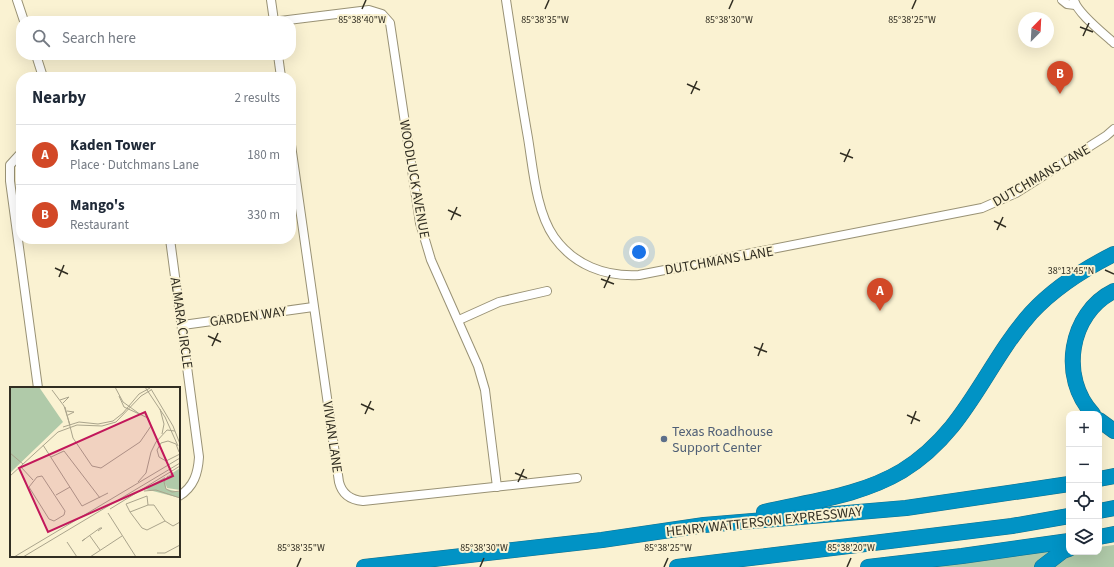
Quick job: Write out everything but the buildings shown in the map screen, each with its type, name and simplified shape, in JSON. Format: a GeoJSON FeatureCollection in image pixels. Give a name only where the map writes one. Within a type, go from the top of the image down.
{"type":"FeatureCollection","features":[{"type":"Feature","properties":{"kind":"highway"},"geometry":{"type":"LineString","coordinates":[[704,525],[854,492],[903,470],[936,444],[958,420],[1017,332],[1040,304],[1066,282],[1114,254]]}},
{"type":"Feature","properties":{"kind":"highway"},"geometry":{"type":"LineString","coordinates":[[1091,411],[1084,401],[1076,384],[1072,366],[1073,349],[1077,333],[1083,319],[1101,299],[1114,291]]}},
{"type":"Feature","properties":{"kind":"highway"},"geometry":{"type":"LineString","coordinates":[[1102,422],[1114,431]]}},
{"type":"Feature","properties":{"kind":"highway"},"geometry":{"type":"LineString","coordinates":[[1102,478],[1114,476]]}},
{"type":"Feature","properties":{"kind":"highway","name":"HENRY WATTERSON EXPRESSWAY"},"geometry":{"type":"LineString","coordinates":[[364,567],[602,540],[704,525],[906,508],[1066,484]]}},
{"type":"Feature","properties":{"kind":"highway"},"geometry":{"type":"LineString","coordinates":[[1102,510],[1114,508]]}},
{"type":"Feature","properties":{"kind":"highway"},"geometry":{"type":"LineString","coordinates":[[677,567],[957,533],[1066,516]]}},
{"type":"Feature","properties":{"kind":"highway"},"geometry":{"type":"LineString","coordinates":[[868,567],[1066,541]]}},
{"type":"Feature","properties":{"kind":"highway"},"geometry":{"type":"LineString","coordinates":[[1042,567],[1066,550]]}},
{"type":"Feature","properties":{"kind":"street"},"geometry":{"type":"LineString","coordinates":[[17,0],[22,16]]}},
{"type":"Feature","properties":{"kind":"street"},"geometry":{"type":"LineString","coordinates":[[271,0],[273,16]]}},
{"type":"Feature","properties":{"kind":"street","name":"DUTCHMANS LANE"},"geometry":{"type":"LineString","coordinates":[[506,0],[534,172],[546,222],[554,237],[568,253],[586,265],[607,273],[639,274],[982,208],[1016,193],[1106,136],[1114,129]]}},
{"type":"Feature","properties":{"kind":"street"},"geometry":{"type":"LineString","coordinates":[[1062,0],[1067,4],[1075,3],[1114,43]]}},
{"type":"Feature","properties":{"kind":"street","name":"WOODLUCK AVENUE"},"geometry":{"type":"LineString","coordinates":[[296,19],[369,10],[382,14],[390,23],[420,224],[431,260],[459,320],[478,366],[485,390],[497,487]]}},
{"type":"Feature","properties":{"kind":"street"},"geometry":{"type":"LineString","coordinates":[[38,60],[41,72]]}},
{"type":"Feature","properties":{"kind":"street"},"geometry":{"type":"LineString","coordinates":[[279,60],[280,72]]}},
{"type":"Feature","properties":{"kind":"street"},"geometry":{"type":"LineString","coordinates":[[16,158],[10,165],[10,181],[16,225]]}},
{"type":"Feature","properties":{"kind":"street","name":"VIVIAN LANE"},"geometry":{"type":"LineString","coordinates":[[296,183],[339,482],[343,492],[353,499],[363,501],[577,478]]}},
{"type":"Feature","properties":{"kind":"street"},"geometry":{"type":"LineString","coordinates":[[19,244],[38,387]]}},
{"type":"Feature","properties":{"kind":"street","name":"ALMARA CIRCLE"},"geometry":{"type":"LineString","coordinates":[[171,244],[183,325],[199,456],[199,466],[193,483],[180,495]]}},
{"type":"Feature","properties":{"kind":"street"},"geometry":{"type":"LineString","coordinates":[[459,320],[499,302],[546,291]]}},
{"type":"Feature","properties":{"kind":"street","name":"GARDEN WAY"},"geometry":{"type":"LineString","coordinates":[[183,325],[313,307]]}},
{"type":"Feature","properties":{"kind":"green space"},"geometry":{"type":"Polygon","coordinates":[[[1114,545],[1114,567],[1050,567],[1071,555],[1102,555],[1102,547],[1114,545]]]}},
{"type":"Feature","properties":{"kind":"green space"},"geometry":{"type":"Polygon","coordinates":[[[1051,549],[1051,551],[1034,567],[927,567],[1051,549]]]}},
{"type":"Feature","properties":{"kind":"place","name":"Mango's"},"geometry":{"type":"Point","coordinates":[1060,94]}},
{"type":"Feature","properties":{"kind":"place","name":"Kaden Tower"},"geometry":{"type":"Point","coordinates":[880,311]}},
{"type":"Feature","properties":{"kind":"place","name":"Texas Roadhouse Support Center"},"geometry":{"type":"Point","coordinates":[664,439]}}]}
